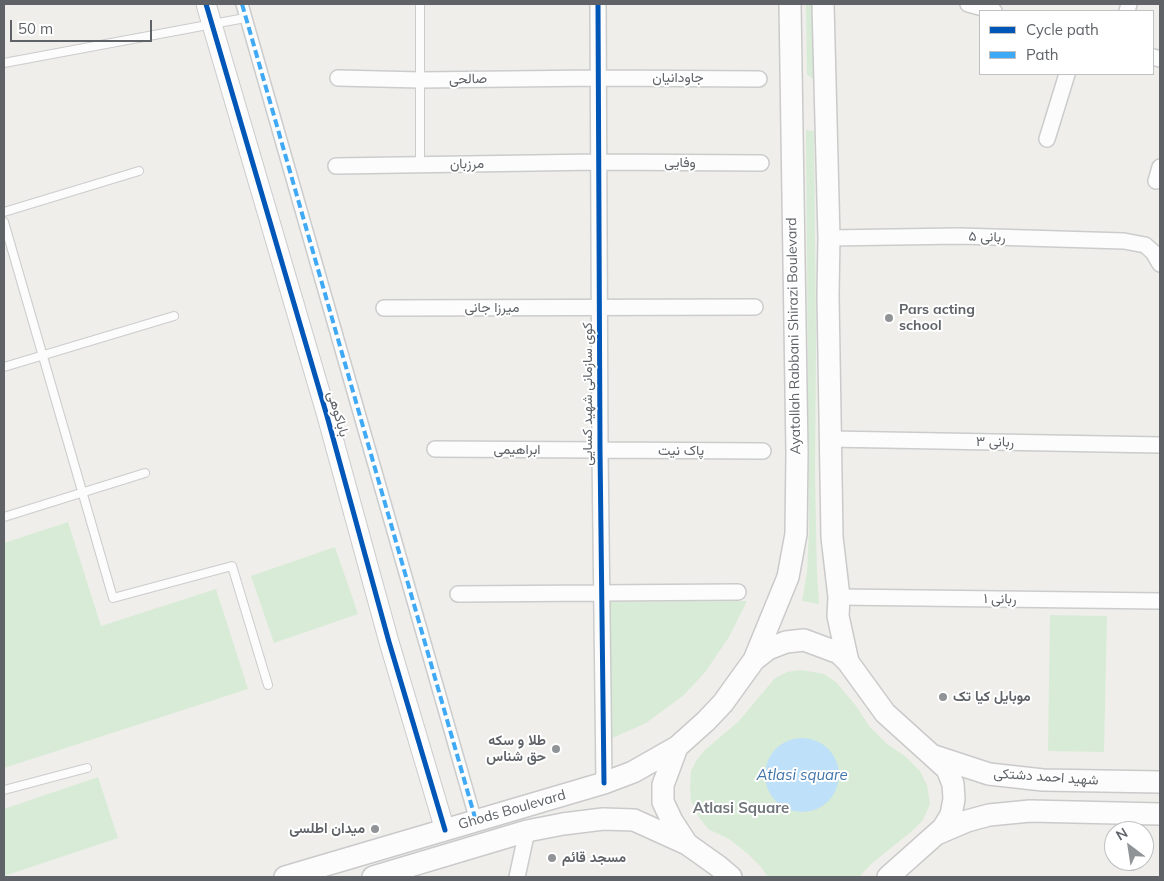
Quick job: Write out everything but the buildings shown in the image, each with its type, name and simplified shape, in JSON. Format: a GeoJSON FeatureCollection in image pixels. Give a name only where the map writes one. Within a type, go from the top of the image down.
{"type":"FeatureCollection","features":[{"type":"Feature","properties":{"kind":"main road","name":"Ayatollah Rabbani Shirazi Boulevard"},"geometry":{"type":"LineString","coordinates":[[754,660],[788,577],[796,534],[790,4]]}},
{"type":"Feature","properties":{"kind":"main road"},"geometry":{"type":"LineString","coordinates":[[823,4],[829,238],[832,538],[839,597],[838,616],[848,662]]}},
{"type":"Feature","properties":{"kind":"main road"},"geometry":{"type":"LineString","coordinates":[[790,107],[825,108]]}},
{"type":"Feature","properties":{"kind":"main road"},"geometry":{"type":"LineString","coordinates":[[731,877],[687,844],[672,821],[663,802],[663,784],[676,747],[706,721],[723,703],[754,660],[768,649],[786,642],[804,640],[839,653],[848,662],[885,713],[908,736],[934,756],[947,769],[953,784],[954,799],[951,815],[939,833],[888,877]]}},
{"type":"Feature","properties":{"kind":"main road","name":"Ghods Boulevard"},"geometry":{"type":"LineString","coordinates":[[285,877],[604,784],[633,772],[676,747]]}},
{"type":"Feature","properties":{"kind":"main road","name":"شهید احمد دشتکی"},"geometry":{"type":"LineString","coordinates":[[934,756],[989,774],[1043,780],[1160,782]]}},
{"type":"Feature","properties":{"kind":"main road"},"geometry":{"type":"LineString","coordinates":[[939,833],[967,821],[989,815],[1030,811],[1160,814]]}},
{"type":"Feature","properties":{"kind":"main road","name":"Ghods Boulevard"},"geometry":{"type":"LineString","coordinates":[[373,877],[527,831],[603,819],[634,820],[687,844]]}},
{"type":"Feature","properties":{"kind":"street","name":"باباکوهی"},"geometry":{"type":"LineString","coordinates":[[206,4],[327,416],[389,642],[445,830]]}},
{"type":"Feature","properties":{"kind":"street"},"geometry":{"type":"LineString","coordinates":[[242,4],[476,821]]}},
{"type":"Feature","properties":{"kind":"street","name":"کوی سازمانی شهید کسایی"},"geometry":{"type":"LineString","coordinates":[[598,4],[601,594],[604,784]]}},
{"type":"Feature","properties":{"kind":"street"},"geometry":{"type":"LineString","coordinates":[[968,4],[990,10]]}},
{"type":"Feature","properties":{"kind":"street"},"geometry":{"type":"LineString","coordinates":[[1047,139],[1068,75]]}},
{"type":"Feature","properties":{"kind":"street","name":"صالحی"},"geometry":{"type":"LineString","coordinates":[[338,78],[420,80],[598,78]]}},
{"type":"Feature","properties":{"kind":"street","name":"جاودانیان"},"geometry":{"type":"LineString","coordinates":[[598,78],[759,79]]}},
{"type":"Feature","properties":{"kind":"street","name":"وفایی"},"geometry":{"type":"LineString","coordinates":[[598,162],[761,163]]}},
{"type":"Feature","properties":{"kind":"street","name":"مرزبان"},"geometry":{"type":"LineString","coordinates":[[336,166],[598,162]]}},
{"type":"Feature","properties":{"kind":"street","name":"ربانی ۵"},"geometry":{"type":"LineString","coordinates":[[829,238],[960,236],[1124,241],[1145,245],[1153,252],[1160,264]]}},
{"type":"Feature","properties":{"kind":"street","name":"میرزا جانی"},"geometry":{"type":"LineString","coordinates":[[384,308],[755,307]]}},
{"type":"Feature","properties":{"kind":"street","name":"ربانی ۳"},"geometry":{"type":"LineString","coordinates":[[830,439],[1160,445]]}},
{"type":"Feature","properties":{"kind":"street","name":"ابراهیمی"},"geometry":{"type":"LineString","coordinates":[[435,449],[600,450]]}},
{"type":"Feature","properties":{"kind":"street","name":"پاک نیت"},"geometry":{"type":"LineString","coordinates":[[600,450],[763,451]]}},
{"type":"Feature","properties":{"kind":"street"},"geometry":{"type":"LineString","coordinates":[[458,594],[738,592]]}},
{"type":"Feature","properties":{"kind":"street","name":"ربانی ۱"},"geometry":{"type":"LineString","coordinates":[[839,597],[1160,601]]}},
{"type":"Feature","properties":{"kind":"street"},"geometry":{"type":"LineString","coordinates":[[517,877],[527,831]]}},
{"type":"Feature","properties":{"kind":"lane"},"geometry":{"type":"LineString","coordinates":[[420,4],[420,164]]}},
{"type":"Feature","properties":{"kind":"lane"},"geometry":{"type":"LineString","coordinates":[[4,63],[246,18]]}},
{"type":"Feature","properties":{"kind":"lane"},"geometry":{"type":"LineString","coordinates":[[4,212],[139,171]]}},
{"type":"Feature","properties":{"kind":"lane"},"geometry":{"type":"LineString","coordinates":[[4,222],[113,598],[232,566],[268,685]]}},
{"type":"Feature","properties":{"kind":"lane"},"geometry":{"type":"LineString","coordinates":[[4,367],[174,316]]}},
{"type":"Feature","properties":{"kind":"lane"},"geometry":{"type":"LineString","coordinates":[[4,517],[145,472]]}},
{"type":"Feature","properties":{"kind":"lane"},"geometry":{"type":"LineString","coordinates":[[4,790],[87,768]]}},
{"type":"Feature","properties":{"kind":"green space"},"geometry":{"type":"Polygon","coordinates":[[[806,4],[813,4],[813,79],[807,74],[806,4]]]}},
{"type":"Feature","properties":{"kind":"green space"},"geometry":{"type":"Polygon","coordinates":[[[806,130],[814,131],[815,475],[819,604],[802,601],[807,573],[809,531],[806,130]]]}},
{"type":"Feature","properties":{"kind":"green space"},"geometry":{"type":"Polygon","coordinates":[[[68,522],[101,626],[216,589],[248,689],[4,768],[4,543],[68,522]]]}},
{"type":"Feature","properties":{"kind":"green space"},"geometry":{"type":"Polygon","coordinates":[[[335,547],[358,614],[274,643],[251,576],[335,547]]]}},
{"type":"Feature","properties":{"kind":"green space"},"geometry":{"type":"Polygon","coordinates":[[[747,601],[729,637],[706,671],[684,695],[646,723],[610,739],[610,602],[747,601]]]}},
{"type":"Feature","properties":{"kind":"green space"},"geometry":{"type":"Polygon","coordinates":[[[1050,615],[1107,616],[1104,752],[1048,751],[1050,615]]]}},
{"type":"Feature","properties":{"kind":"green space"},"geometry":{"type":"Polygon","coordinates":[[[801,670],[824,674],[836,682],[857,707],[869,726],[887,744],[905,756],[920,771],[927,785],[930,804],[923,820],[871,864],[859,877],[768,877],[748,854],[729,839],[708,829],[698,816],[691,800],[691,771],[705,750],[739,721],[775,678],[787,672],[801,670]]]}},
{"type":"Feature","properties":{"kind":"green space"},"geometry":{"type":"Polygon","coordinates":[[[98,777],[118,838],[4,876],[4,809],[98,777]]]}},
{"type":"Feature","properties":{"kind":"water","name":"Atlasi square"},"geometry":{"type":"Polygon","coordinates":[[[802,738],[816,741],[828,749],[836,761],[839,775],[836,789],[828,801],[816,809],[802,812],[788,809],[776,801],[768,789],[765,775],[768,761],[776,749],[788,741],[802,738]]]}},
{"type":"Feature","properties":{"kind":"marked path"},"geometry":{"type":"LineString","coordinates":[[242,4],[476,821]]}},
{"type":"Feature","properties":{"kind":"cycle path"},"geometry":{"type":"LineString","coordinates":[[206,4],[327,416],[389,642],[445,830]]}},
{"type":"Feature","properties":{"kind":"cycle path"},"geometry":{"type":"LineString","coordinates":[[598,4],[604,783]]}},
{"type":"Feature","properties":{"kind":"place","name":"Pars acting school"},"geometry":{"type":"Point","coordinates":[889,318]}},
{"type":"Feature","properties":{"kind":"place","name":"موبایل کیا تک"},"geometry":{"type":"Point","coordinates":[943,697]}},
{"type":"Feature","properties":{"kind":"place","name":"طلا و سکه حق شناس"},"geometry":{"type":"Point","coordinates":[556,749]}},
{"type":"Feature","properties":{"kind":"place","name":"میدان اطلسی"},"geometry":{"type":"Point","coordinates":[375,829]}},
{"type":"Feature","properties":{"kind":"place","name":"مسجد قائم"},"geometry":{"type":"Point","coordinates":[552,858]}},
{"type":"Feature","properties":{"kind":"district","name":"Atlasi Square"},"geometry":{"type":"Point","coordinates":[741,808]}}]}
